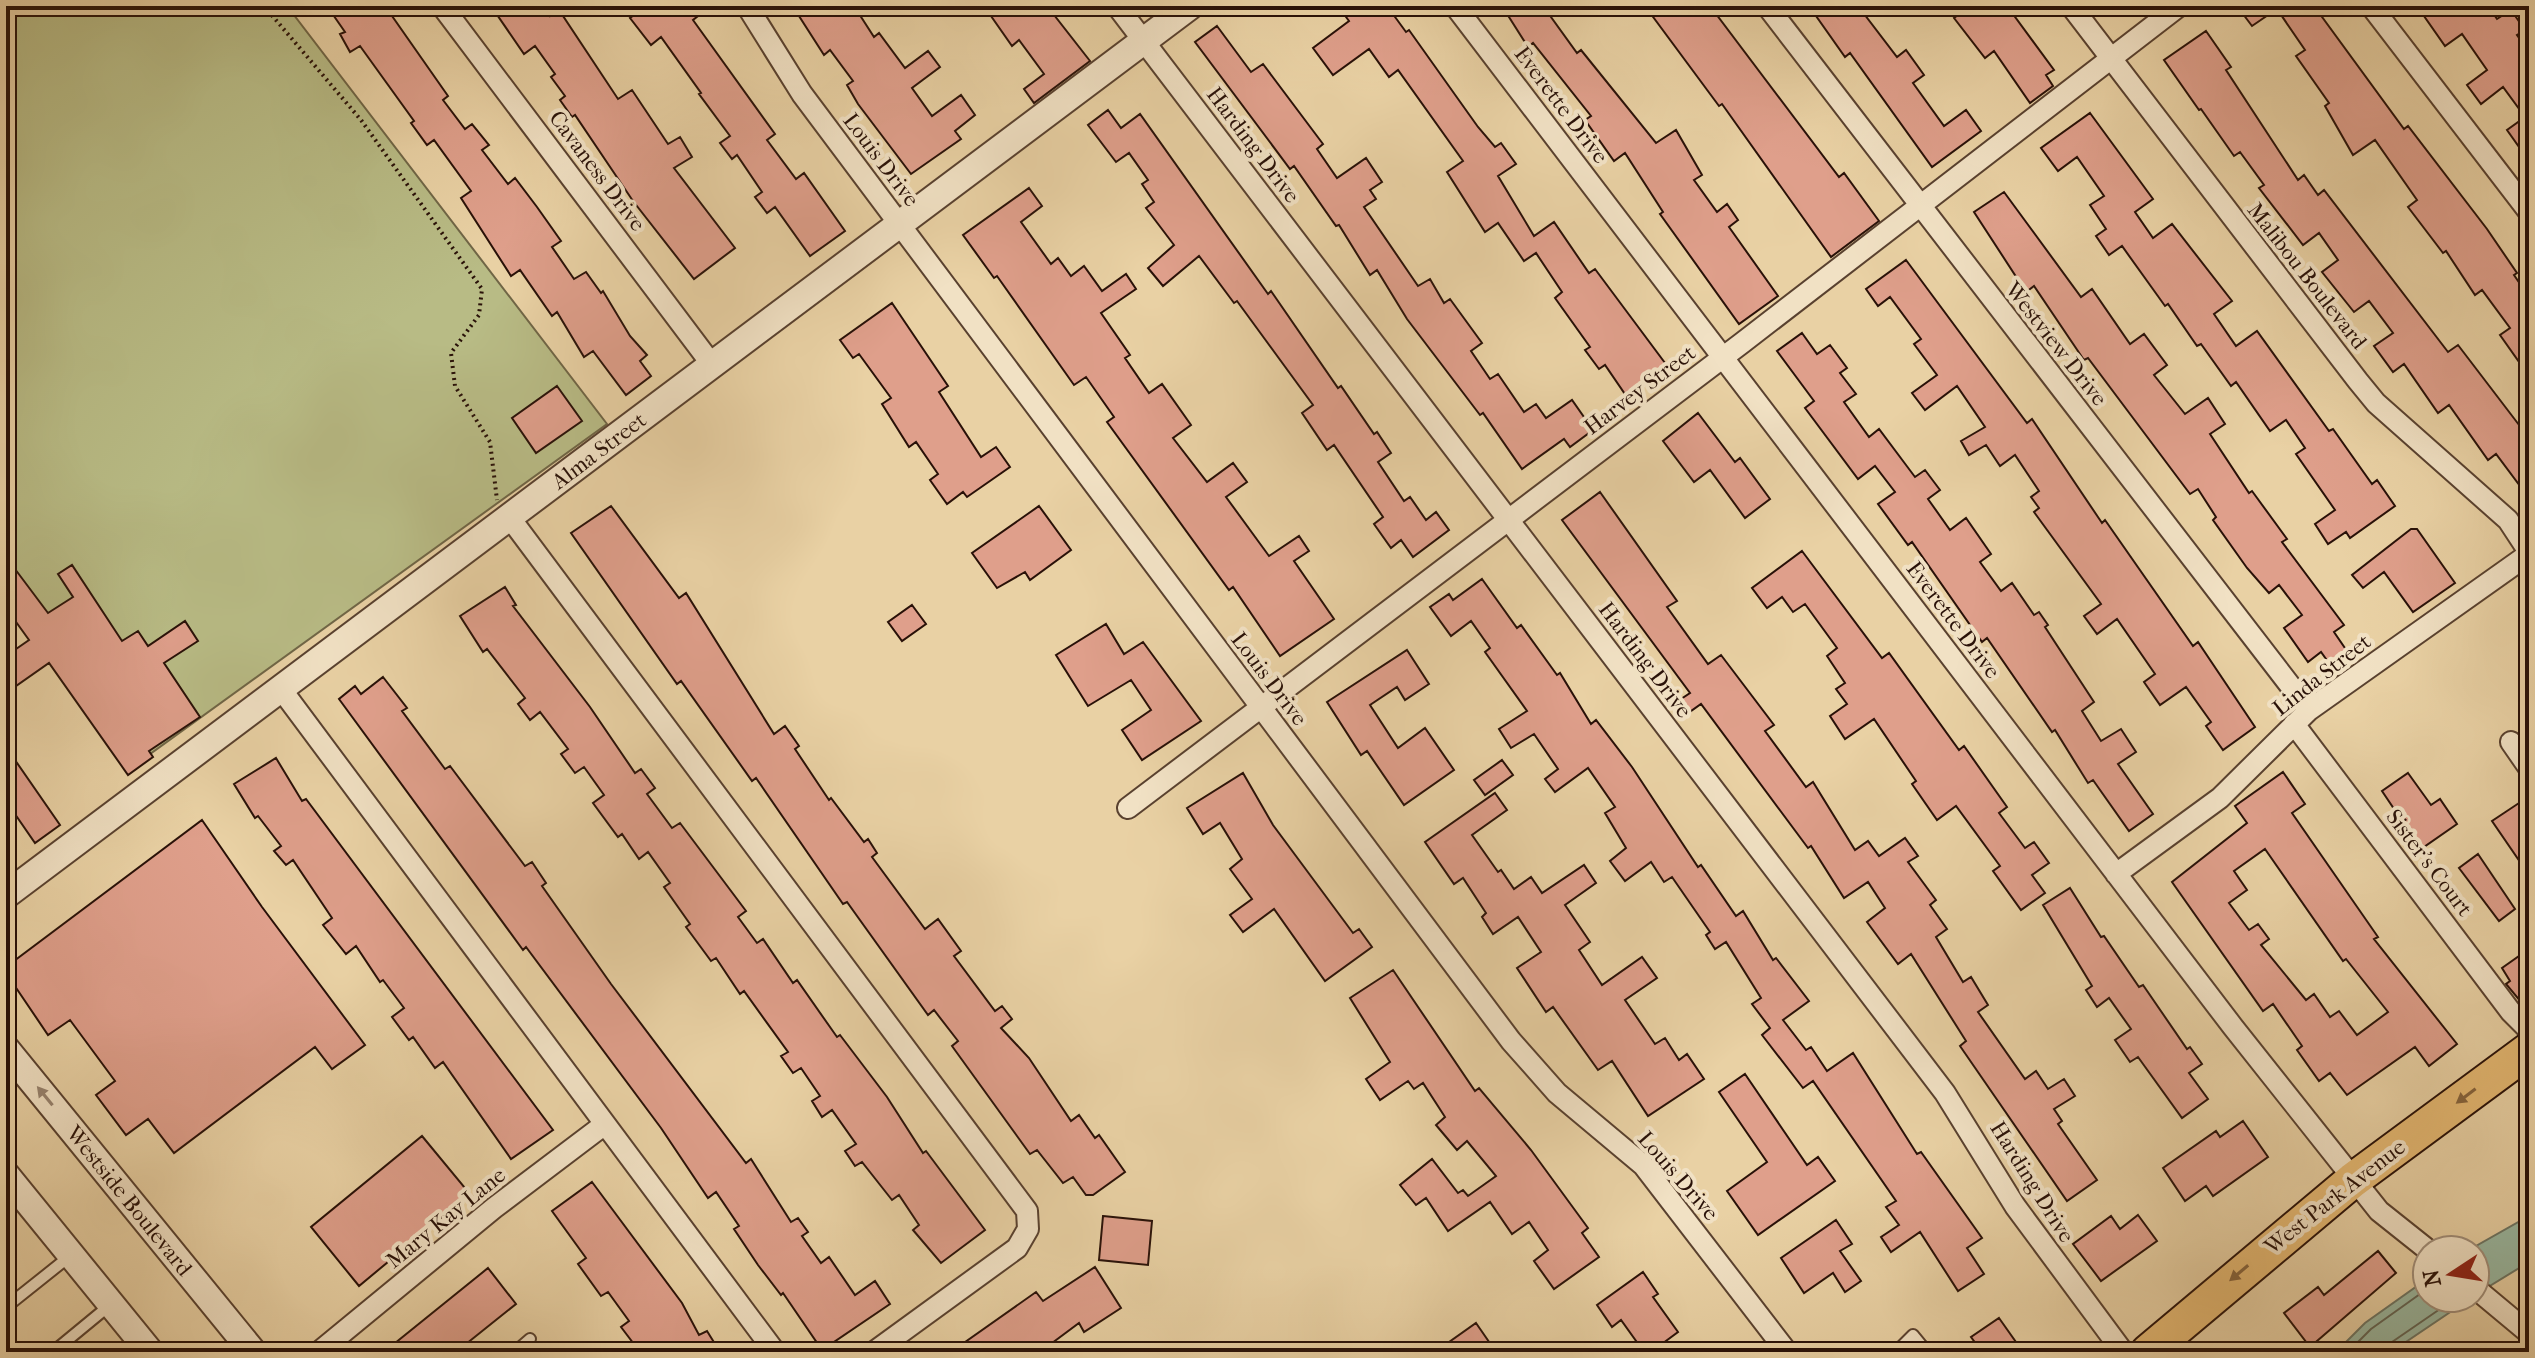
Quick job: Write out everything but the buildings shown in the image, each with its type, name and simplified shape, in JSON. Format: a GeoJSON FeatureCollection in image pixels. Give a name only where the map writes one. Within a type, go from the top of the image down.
{"type":"FeatureCollection","features":[{"type":"Feature","properties":{"kind":"main road","name":"West Park Avenue"},"geometry":{"type":"LineString","coordinates":[[2148,1352],[2353,1180],[2529,1050]]}},
{"type":"Feature","properties":{"kind":"street","name":"Cavaness Drive"},"geometry":{"type":"LineString","coordinates":[[442,6],[713,366]]}},
{"type":"Feature","properties":{"kind":"street","name":"Louis Drive"},"geometry":{"type":"LineString","coordinates":[[747,6],[802,94],[1511,1041],[1557,1093],[1651,1174],[1787,1352]]}},
{"type":"Feature","properties":{"kind":"street","name":"Harding Drive"},"geometry":{"type":"LineString","coordinates":[[1117,6],[1945,1093],[2015,1206],[2123,1352]]}},
{"type":"Feature","properties":{"kind":"street","name":"Alma Street"},"geometry":{"type":"LineString","coordinates":[[6,895],[1190,6]]}},
{"type":"Feature","properties":{"kind":"street","name":"Everette Drive"},"geometry":{"type":"LineString","coordinates":[[1455,6],[2353,1180],[2379,1211],[2411,1236]]}},
{"type":"Feature","properties":{"kind":"street","name":"Westview Drive"},"geometry":{"type":"LineString","coordinates":[[1767,6],[1921,204],[2302,717]]}},
{"type":"Feature","properties":{"kind":"street","name":"Malibou Boulevard"},"geometry":{"type":"LineString","coordinates":[[2071,6],[2367,392],[2508,520],[2529,553]]}},
{"type":"Feature","properties":{"kind":"street","name":"Harvey Street"},"geometry":{"type":"LineString","coordinates":[[1128,808],[1723,357],[2179,6]]}},
{"type":"Feature","properties":{"kind":"street"},"geometry":{"type":"LineString","coordinates":[[2371,6],[2529,212]]}},
{"type":"Feature","properties":{"kind":"street"},"geometry":{"type":"LineString","coordinates":[[510,518],[1027,1211],[1028,1229],[1017,1248],[874,1352]]}},
{"type":"Feature","properties":{"kind":"street","name":"Linda Street"},"geometry":{"type":"LineString","coordinates":[[2116,874],[2220,798],[2302,717],[2529,553]]}},
{"type":"Feature","properties":{"kind":"street"},"geometry":{"type":"LineString","coordinates":[[281,689],[775,1352]]}},
{"type":"Feature","properties":{"kind":"street","name":"Sister's Court"},"geometry":{"type":"LineString","coordinates":[[2302,717],[2511,1012],[2529,1030]]}},
{"type":"Feature","properties":{"kind":"street"},"geometry":{"type":"LineString","coordinates":[[2511,742],[2529,768]]}},
{"type":"Feature","properties":{"kind":"street","name":"Westside Boulevard"},"geometry":{"type":"LineString","coordinates":[[6,1049],[253,1352]]}},
{"type":"Feature","properties":{"kind":"street","name":"Mary Kay Lane"},"geometry":{"type":"LineString","coordinates":[[319,1352],[494,1208],[605,1124]]}},
{"type":"Feature","properties":{"kind":"street"},"geometry":{"type":"LineString","coordinates":[[6,1175],[150,1352]]}},
{"type":"Feature","properties":{"kind":"street"},"geometry":{"type":"LineString","coordinates":[[2491,1301],[2529,1333]]}},
{"type":"Feature","properties":{"kind":"lane"},"geometry":{"type":"LineString","coordinates":[[6,1307],[71,1255]]}},
{"type":"Feature","properties":{"kind":"lane"},"geometry":{"type":"LineString","coordinates":[[53,1352],[111,1304]]}},
{"type":"Feature","properties":{"kind":"lane"},"geometry":{"type":"LineString","coordinates":[[1896,1352],[1913,1335],[1927,1352]]}},
{"type":"Feature","properties":{"kind":"lane"},"geometry":{"type":"LineString","coordinates":[[515,1352],[530,1339]]}},
{"type":"Feature","properties":{"kind":"path"},"geometry":{"type":"LineString","coordinates":[[264,6],[361,120],[482,289],[479,315],[451,353],[452,364],[455,386],[490,442],[494,496],[510,518]]}},
{"type":"Feature","properties":{"kind":"green space"},"geometry":{"type":"Polygon","coordinates":[[[6,6],[287,6],[607,424],[150,754],[6,560],[6,6]]]}},
{"type":"Feature","properties":{"kind":"water"},"geometry":{"type":"Polygon","coordinates":[[[2529,1216],[2529,1262],[2491,1285],[2491,1238],[2529,1216]]]}},
{"type":"Feature","properties":{"kind":"water"},"geometry":{"type":"Polygon","coordinates":[[[2411,1290],[2411,1314],[2447,1314],[2391,1352],[2336,1352],[2365,1323],[2411,1290]]]}}]}
